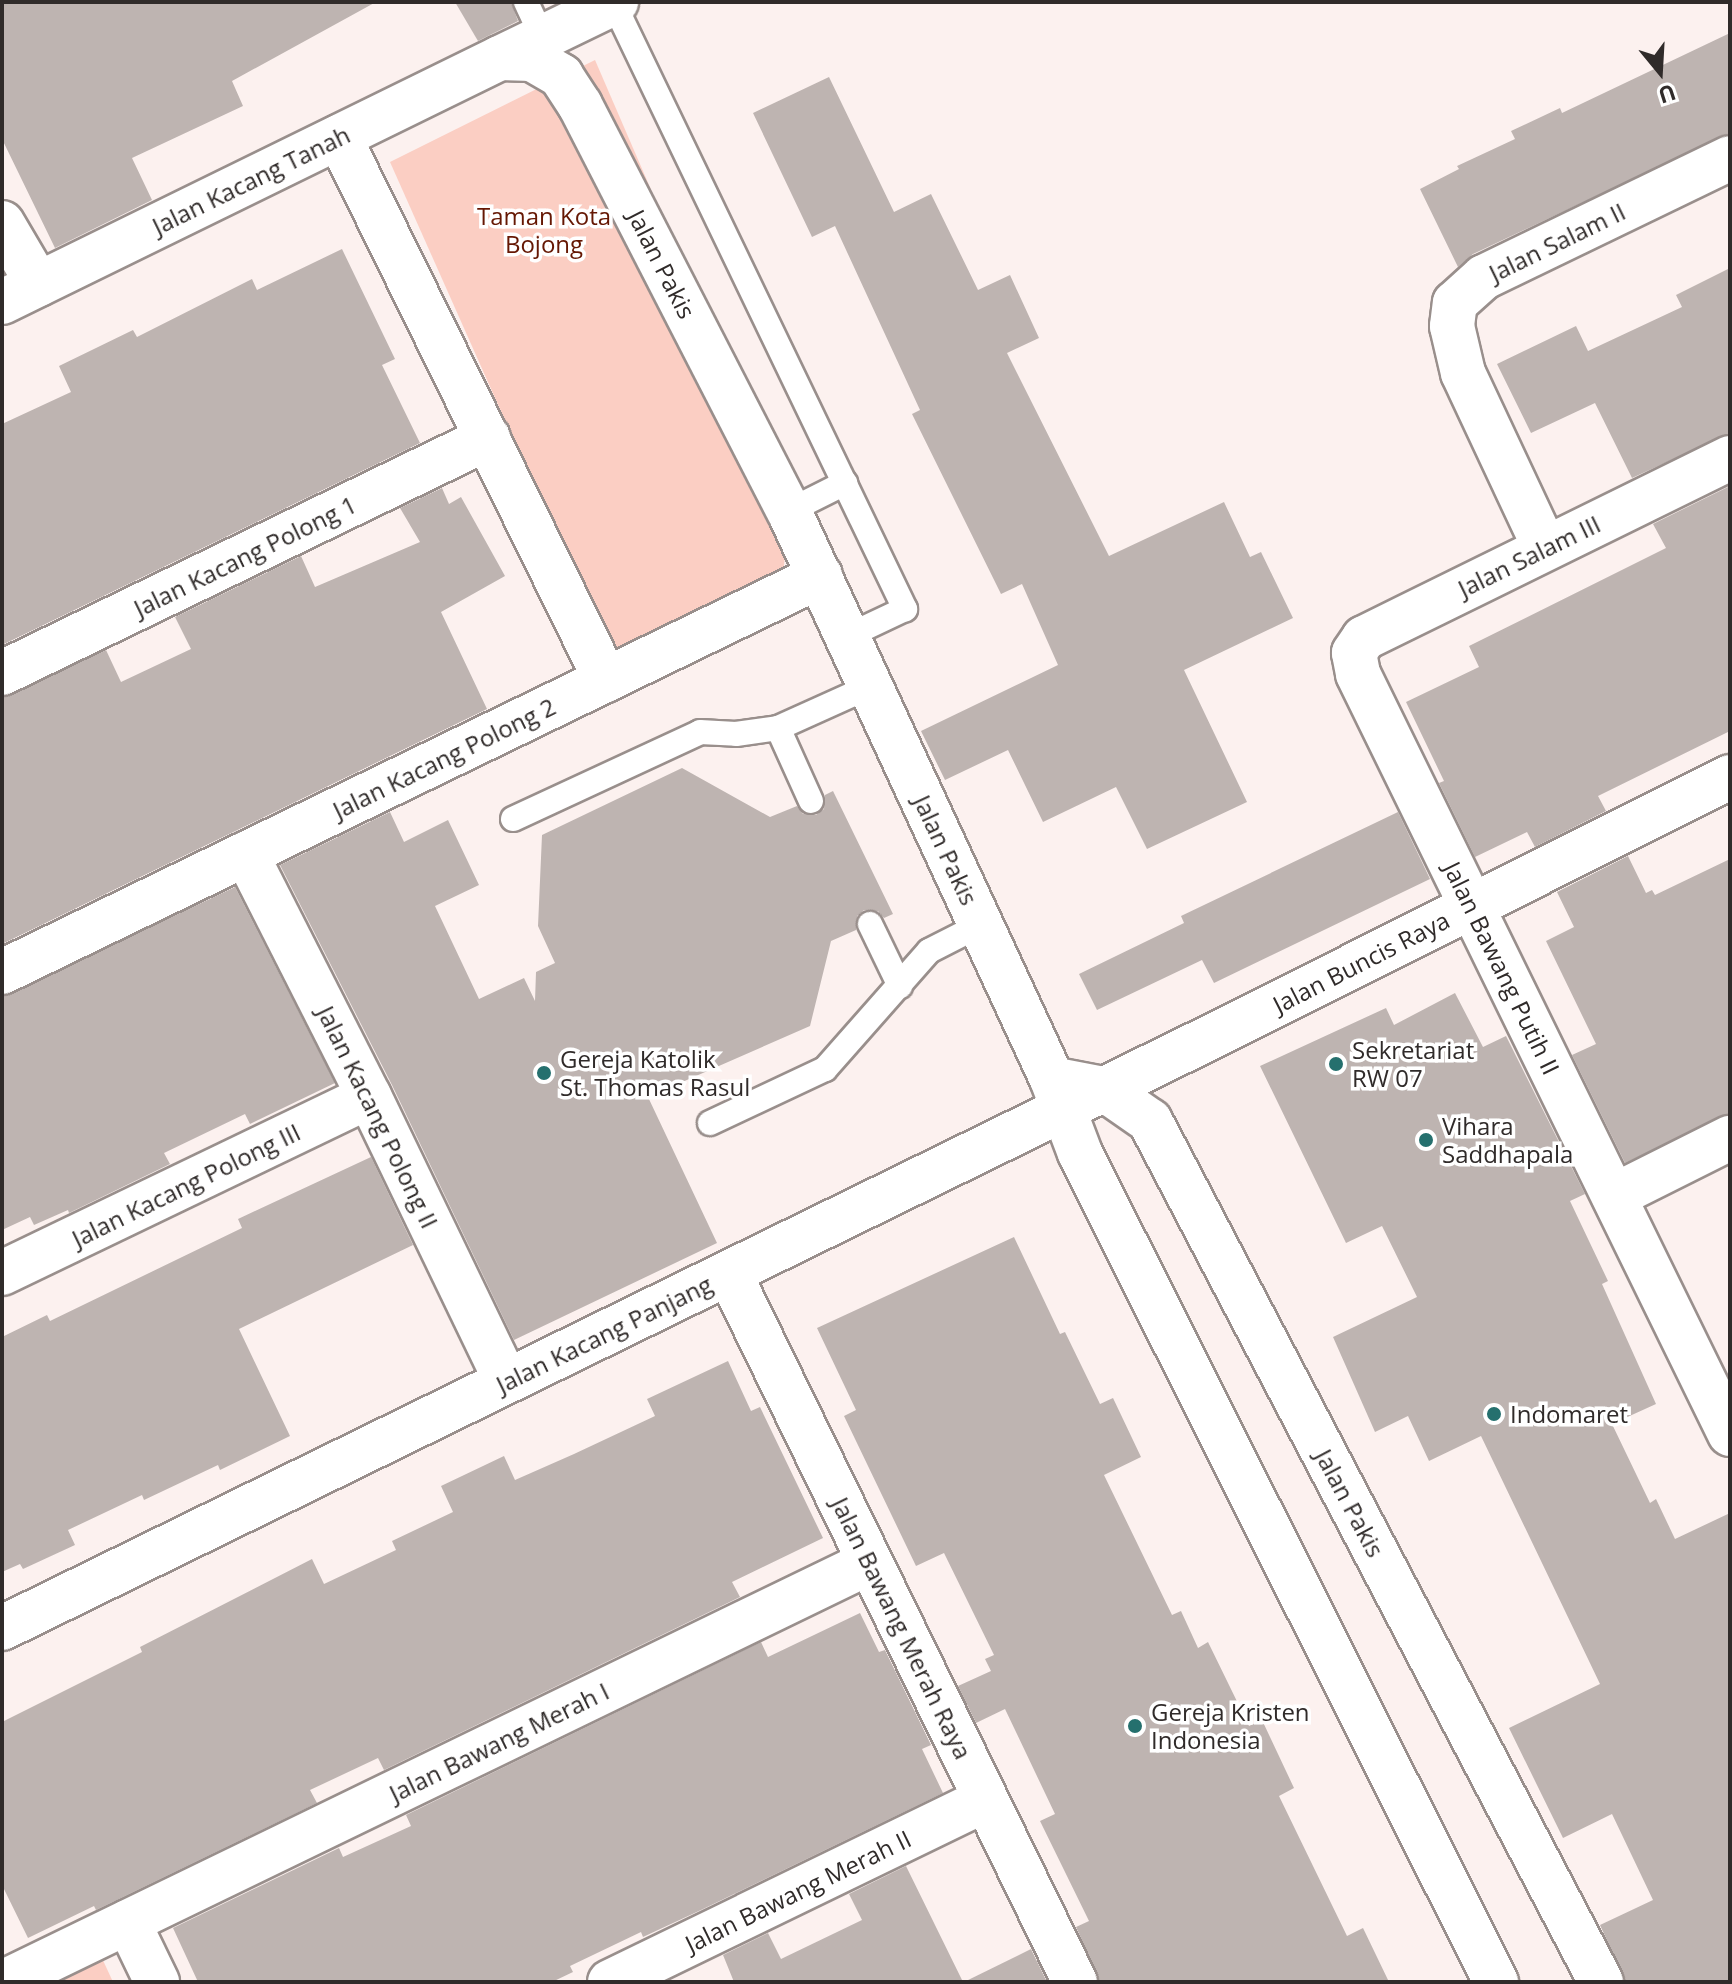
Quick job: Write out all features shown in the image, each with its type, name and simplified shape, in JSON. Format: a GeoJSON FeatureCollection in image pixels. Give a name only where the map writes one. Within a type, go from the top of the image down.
{"type":"FeatureCollection","features":[{"type":"Feature","properties":{"kind":"street"},"geometry":{"type":"LineString","coordinates":[[500,58],[534,20],[614,2]]}},
{"type":"Feature","properties":{"kind":"street","name":"Jalan Kacang Tanah"},"geometry":{"type":"LineString","coordinates":[[20,293],[500,58]]}},
{"type":"Feature","properties":{"kind":"street","name":"Jalan Pakis"},"geometry":{"type":"LineString","coordinates":[[500,58],[532,59],[561,76],[580,105],[789,511]]}},
{"type":"Feature","properties":{"kind":"street"},"geometry":{"type":"LineString","coordinates":[[339,137],[606,680]]}},
{"type":"Feature","properties":{"kind":"street","name":"Jalan Salam II"},"geometry":{"type":"LineString","coordinates":[[1545,548],[1463,373],[1452,326],[1455,303],[1484,277],[1730,158]]}},
{"type":"Feature","properties":{"kind":"street"},"geometry":{"type":"LineString","coordinates":[[2,223],[20,293]]}},
{"type":"Feature","properties":{"kind":"street","name":"Jalan Kacang Polong 1"},"geometry":{"type":"LineString","coordinates":[[2,673],[488,438]]}},
{"type":"Feature","properties":{"kind":"street","name":"Jalan Salam III"},"geometry":{"type":"LineString","coordinates":[[1358,674],[1354,653],[1364,638],[1730,458]]}},
{"type":"Feature","properties":{"kind":"street"},"geometry":{"type":"LineString","coordinates":[[789,511],[820,576]]}},
{"type":"Feature","properties":{"kind":"street","name":"Jalan Pakis"},"geometry":{"type":"LineString","coordinates":[[820,576],[1094,1181],[1496,1982]]}},
{"type":"Feature","properties":{"kind":"street","name":"Jalan Kacang Polong 2"},"geometry":{"type":"LineString","coordinates":[[2,972],[820,576]]}},
{"type":"Feature","properties":{"kind":"street","name":"Jalan Bawang Putih II"},"geometry":{"type":"LineString","coordinates":[[1358,674],[1730,1434]]}},
{"type":"Feature","properties":{"kind":"street","name":"Jalan Buncis Raya"},"geometry":{"type":"LineString","coordinates":[[1104,1089],[1730,777]]}},
{"type":"Feature","properties":{"kind":"street","name":"Jalan Kacang Polong II"},"geometry":{"type":"LineString","coordinates":[[246,854],[369,1096],[506,1381]]}},
{"type":"Feature","properties":{"kind":"street","name":"Jalan Pakis"},"geometry":{"type":"LineString","coordinates":[[1056,1095],[1104,1089],[1150,1121],[1601,1982]]}},
{"type":"Feature","properties":{"kind":"street","name":"Jalan Kacang Panjang"},"geometry":{"type":"LineString","coordinates":[[2,1628],[729,1273],[1056,1095]]}},
{"type":"Feature","properties":{"kind":"street","name":"Jalan Kacang Polong III"},"geometry":{"type":"LineString","coordinates":[[2,1273],[369,1096]]}},
{"type":"Feature","properties":{"kind":"street"},"geometry":{"type":"LineString","coordinates":[[1614,1196],[1730,1138]]}},
{"type":"Feature","properties":{"kind":"street","name":"Jalan Bawang Merah Raya"},"geometry":{"type":"LineString","coordinates":[[729,1273],[1075,1982]]}},
{"type":"Feature","properties":{"kind":"street","name":"Jalan Bawang Merah I"},"geometry":{"type":"LineString","coordinates":[[4,1982],[870,1562]]}},
{"type":"Feature","properties":{"kind":"street","name":"Jalan Bawang Merah II"},"geometry":{"type":"LineString","coordinates":[[610,1982],[985,1800]]}},
{"type":"Feature","properties":{"kind":"street"},"geometry":{"type":"LineString","coordinates":[[128,1922],[157,1982]]}},
{"type":"Feature","properties":{"kind":"lane"},"geometry":{"type":"LineString","coordinates":[[614,2],[905,609],[848,636]]}},
{"type":"Feature","properties":{"kind":"lane"},"geometry":{"type":"LineString","coordinates":[[789,511],[845,483]]}},
{"type":"Feature","properties":{"kind":"lane"},"geometry":{"type":"LineString","coordinates":[[513,819],[700,732],[736,734],[778,728],[871,686]]}},
{"type":"Feature","properties":{"kind":"lane"},"geometry":{"type":"LineString","coordinates":[[778,728],[811,801]]}},
{"type":"Feature","properties":{"kind":"lane"},"geometry":{"type":"LineString","coordinates":[[870,924],[900,986]]}},
{"type":"Feature","properties":{"kind":"lane"},"geometry":{"type":"LineString","coordinates":[[710,1123],[825,1069],[929,951],[980,925]]}},
{"type":"Feature","properties":{"kind":"green space","name":"Taman Kota Bojong"},"geometry":{"type":"Polygon","coordinates":[[[595,60],[789,509],[780,611],[622,683],[390,162],[595,60]]]}},
{"type":"Feature","properties":{"kind":"green space"},"geometry":{"type":"Polygon","coordinates":[[[101,1956],[113,1982],[45,1982],[101,1956]]]}},
{"type":"Feature","properties":{"kind":"building"},"geometry":{"type":"Polygon","coordinates":[[[2,2],[376,2],[232,81],[243,106],[132,158],[152,200],[55,248],[2,139],[2,2]]]}},
{"type":"Feature","properties":{"kind":"building"},"geometry":{"type":"Polygon","coordinates":[[[455,2],[511,2],[518,21],[478,41],[455,2]]]}},
{"type":"Feature","properties":{"kind":"building"},"geometry":{"type":"Polygon","coordinates":[[[1730,33],[1730,133],[1473,254],[1458,267],[1420,189],[1459,169],[1457,166],[1515,139],[1511,131],[1560,108],[1562,113],[1730,33]]]}},
{"type":"Feature","properties":{"kind":"building"},"geometry":{"type":"Polygon","coordinates":[[[829,77],[894,212],[931,194],[978,290],[1010,275],[1039,338],[1007,353],[1109,556],[1224,502],[1250,557],[1261,552],[1293,618],[1184,670],[1247,802],[1147,849],[1116,787],[1043,822],[1008,750],[945,780],[921,731],[1058,665],[1022,584],[1001,594],[912,414],[920,410],[835,226],[812,237],[753,113],[829,77]]]}},
{"type":"Feature","properties":{"kind":"building"},"geometry":{"type":"Polygon","coordinates":[[[342,249],[395,359],[382,365],[420,443],[2,645],[2,424],[71,392],[59,366],[133,330],[137,337],[252,279],[257,290],[342,249]]]}},
{"type":"Feature","properties":{"kind":"building"},"geometry":{"type":"Polygon","coordinates":[[[1730,268],[1730,433],[1632,478],[1595,403],[1531,433],[1497,364],[1576,326],[1588,351],[1682,307],[1676,295],[1730,268]]]}},
{"type":"Feature","properties":{"kind":"building"},"geometry":{"type":"Polygon","coordinates":[[[1730,486],[1730,731],[1598,796],[1606,811],[1535,847],[1527,832],[1475,857],[1439,783],[1444,781],[1406,702],[1479,667],[1469,646],[1666,548],[1653,524],[1730,486]]]}},
{"type":"Feature","properties":{"kind":"building"},"geometry":{"type":"Polygon","coordinates":[[[442,488],[449,504],[461,497],[505,576],[441,612],[487,709],[2,944],[2,698],[106,650],[121,682],[191,649],[175,617],[301,556],[315,587],[420,542],[400,508],[442,488]]]}},
{"type":"Feature","properties":{"kind":"building","name":"Gereja Katolik St. Thomas Rasul"},"geometry":{"type":"Polygon","coordinates":[[[682,768],[770,817],[797,806],[803,814],[816,815],[824,809],[825,795],[833,791],[893,914],[884,918],[878,911],[864,910],[857,916],[856,930],[831,941],[810,1026],[648,1097],[717,1243],[514,1340],[392,1085],[280,865],[390,812],[404,842],[448,820],[479,885],[435,906],[479,999],[524,978],[535,1001],[536,972],[555,963],[538,926],[542,835],[682,768]]]}},
{"type":"Feature","properties":{"kind":"building"},"geometry":{"type":"Polygon","coordinates":[[[1398,812],[1430,879],[1214,983],[1202,960],[1097,1010],[1079,974],[1184,923],[1181,916],[1398,812]]]}},
{"type":"Feature","properties":{"kind":"building"},"geometry":{"type":"Polygon","coordinates":[[[1628,856],[1646,893],[1652,890],[1655,895],[1730,859],[1730,1113],[1625,1163],[1572,1055],[1596,1044],[1546,941],[1574,927],[1557,892],[1628,856]]]}},
{"type":"Feature","properties":{"kind":"building"},"geometry":{"type":"Polygon","coordinates":[[[235,887],[335,1083],[250,1124],[245,1114],[164,1153],[170,1164],[69,1213],[68,1210],[34,1225],[30,1217],[2,1230],[2,997],[235,887]]]}},
{"type":"Feature","properties":{"kind":"building"},"geometry":{"type":"Polygon","coordinates":[[[1455,993],[1483,1047],[1506,1036],[1585,1194],[1570,1201],[1608,1281],[1602,1284],[1656,1404],[1612,1424],[1650,1503],[1656,1499],[1675,1539],[1730,1513],[1730,1982],[1626,1982],[1600,1925],[1653,1900],[1612,1814],[1563,1838],[1509,1728],[1600,1684],[1481,1436],[1429,1461],[1408,1416],[1375,1432],[1333,1337],[1417,1297],[1382,1226],[1346,1243],[1260,1066],[1386,1008],[1394,1025],[1455,993]]]}},
{"type":"Feature","properties":{"kind":"building"},"geometry":{"type":"Polygon","coordinates":[[[371,1157],[413,1245],[239,1329],[290,1436],[220,1470],[218,1465],[144,1500],[142,1495],[68,1530],[75,1545],[23,1569],[20,1564],[2,1572],[2,1337],[47,1315],[50,1321],[242,1228],[238,1219],[371,1157]]]}},
{"type":"Feature","properties":{"kind":"building"},"geometry":{"type":"Polygon","coordinates":[[[1014,1237],[1060,1334],[1065,1332],[1100,1404],[1113,1398],[1141,1457],[1104,1475],[1172,1615],[1181,1611],[1198,1648],[1208,1642],[1249,1726],[1262,1720],[1294,1788],[1279,1796],[1347,1936],[1363,1928],[1389,1982],[1100,1982],[1076,1927],[1089,1921],[1040,1821],[1055,1814],[1005,1709],[976,1723],[958,1686],[991,1671],[985,1659],[994,1655],[944,1553],[916,1566],[844,1416],[856,1410],[817,1328],[1014,1237]]]}},
{"type":"Feature","properties":{"kind":"building"},"geometry":{"type":"Polygon","coordinates":[[[728,1361],[751,1411],[760,1407],[823,1538],[732,1582],[740,1597],[384,1770],[378,1758],[310,1790],[317,1803],[96,1910],[94,1906],[28,1938],[2,1885],[2,1722],[142,1652],[140,1647],[312,1559],[324,1584],[396,1550],[392,1541],[453,1512],[441,1486],[504,1456],[515,1480],[655,1416],[647,1399],[728,1361]]]}},
{"type":"Feature","properties":{"kind":"building"},"geometry":{"type":"Polygon","coordinates":[[[860,1613],[879,1652],[885,1650],[931,1745],[922,1749],[943,1793],[643,1937],[641,1932],[570,1966],[573,1972],[552,1982],[198,1982],[173,1928],[339,1848],[343,1857],[411,1826],[406,1815],[761,1642],[768,1657],[860,1613]]]}},
{"type":"Feature","properties":{"kind":"building"},"geometry":{"type":"Polygon","coordinates":[[[906,1866],[963,1982],[734,1982],[723,1955],[768,1933],[781,1959],[862,1920],[849,1894],[906,1866]]]}},
{"type":"Feature","properties":{"kind":"building"},"geometry":{"type":"Polygon","coordinates":[[[1031,1949],[1047,1982],[964,1982],[1031,1949]]]}},
{"type":"Feature","properties":{"kind":"place","name":"Sekretariat RW 07"},"geometry":{"type":"Point","coordinates":[1336,1064]}},
{"type":"Feature","properties":{"kind":"place","name":"Gereja Katolik St. Thomas Rasul"},"geometry":{"type":"Point","coordinates":[544,1073]}},
{"type":"Feature","properties":{"kind":"place","name":"Vihara Saddhapala"},"geometry":{"type":"Point","coordinates":[1426,1140]}},
{"type":"Feature","properties":{"kind":"place","name":"Indomaret"},"geometry":{"type":"Point","coordinates":[1494,1414]}},
{"type":"Feature","properties":{"kind":"place","name":"Gereja Kristen Indonesia"},"geometry":{"type":"Point","coordinates":[1135,1726]}}]}
